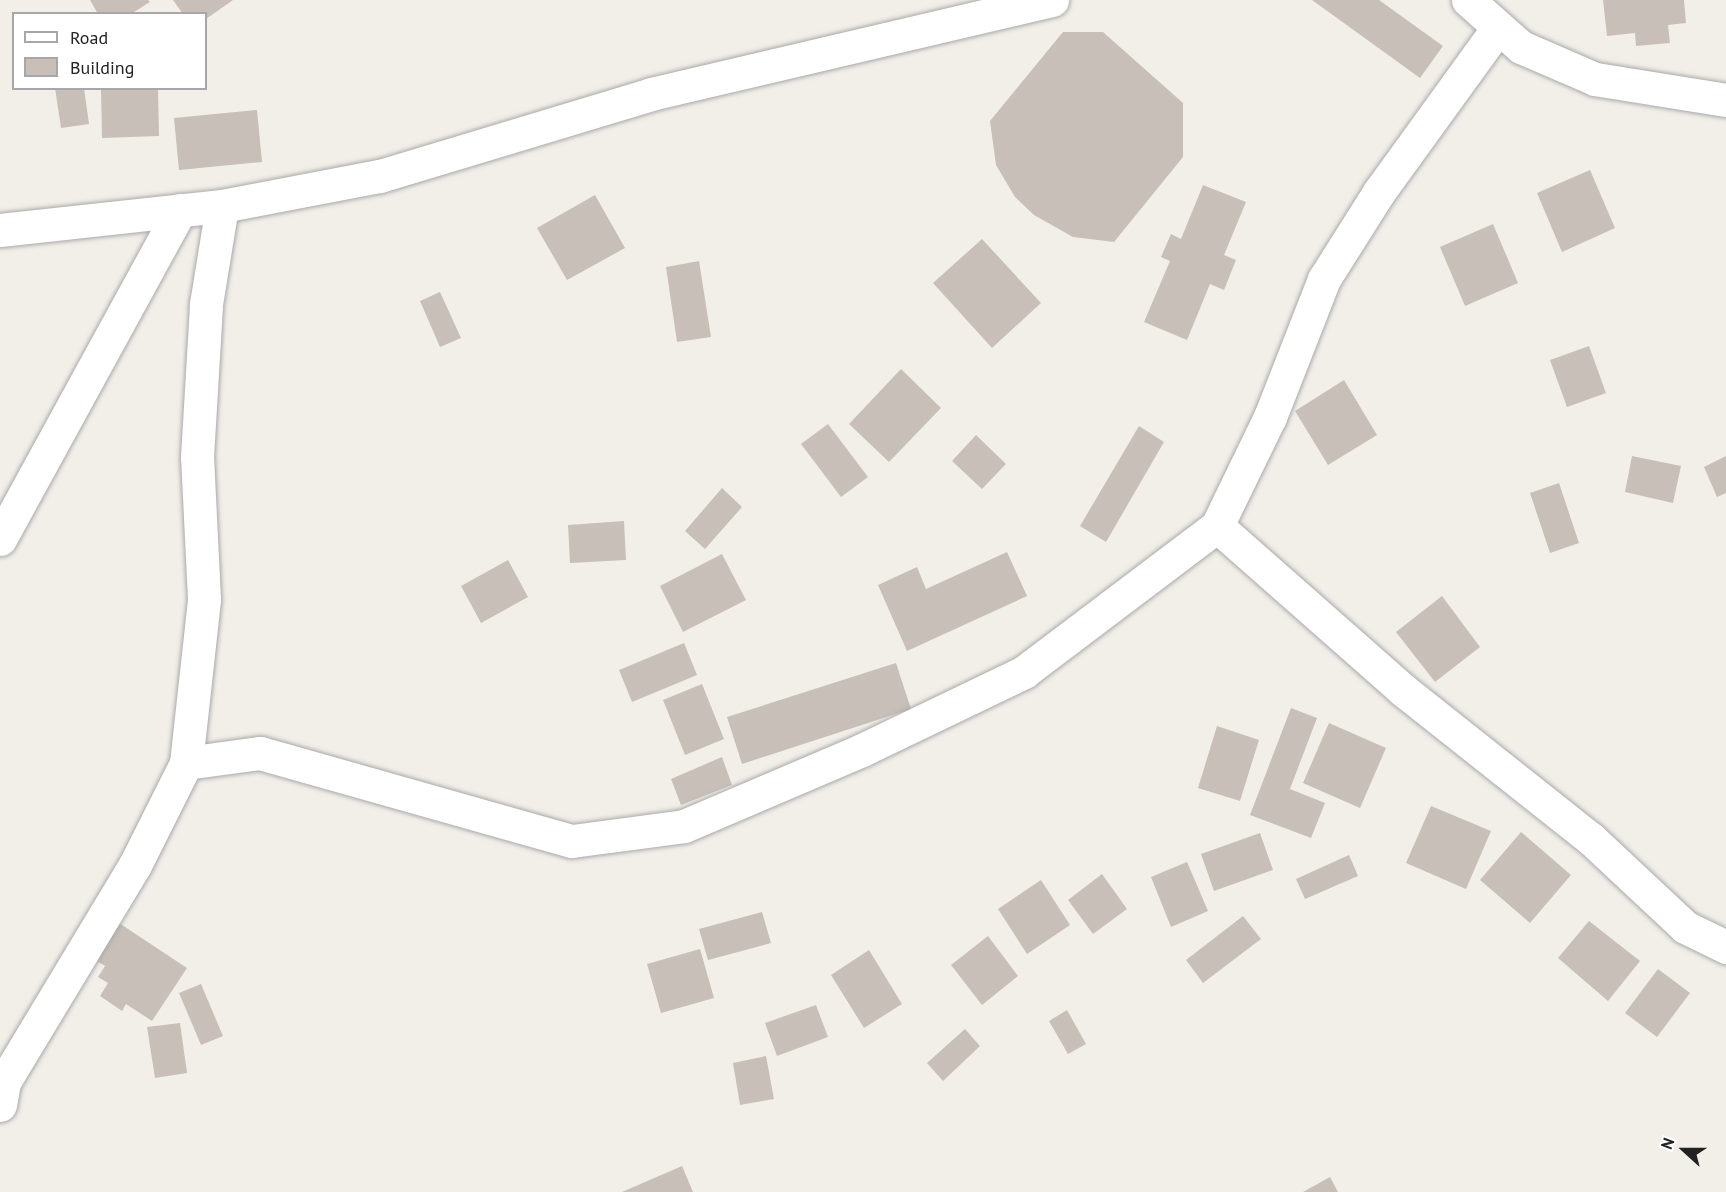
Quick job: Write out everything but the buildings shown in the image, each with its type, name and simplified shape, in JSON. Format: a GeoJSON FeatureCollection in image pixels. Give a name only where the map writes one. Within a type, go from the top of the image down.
{"type":"FeatureCollection","features":[{"type":"Feature","properties":{"kind":"street"},"geometry":{"type":"LineString","coordinates":[[0,230],[222,206],[380,176],[651,94],[1052,0]]}},
{"type":"Feature","properties":{"kind":"street"},"geometry":{"type":"LineString","coordinates":[[1468,0],[1497,29],[1521,47],[1595,79],[1726,100]]}},
{"type":"Feature","properties":{"kind":"street"},"geometry":{"type":"LineString","coordinates":[[186,763],[260,753],[572,841],[684,826],[862,750],[1024,672],[1217,526],[1270,417],[1324,279],[1379,192],[1497,29]]}},
{"type":"Feature","properties":{"kind":"street"},"geometry":{"type":"LineString","coordinates":[[1,1091],[135,865],[186,763],[204,599],[197,458],[206,304],[222,206]]}},
{"type":"Feature","properties":{"kind":"street"},"geometry":{"type":"LineString","coordinates":[[0,539],[180,210]]}},
{"type":"Feature","properties":{"kind":"street"},"geometry":{"type":"LineString","coordinates":[[1217,526],[1403,690],[1590,838],[1686,927],[1726,947]]}}]}
